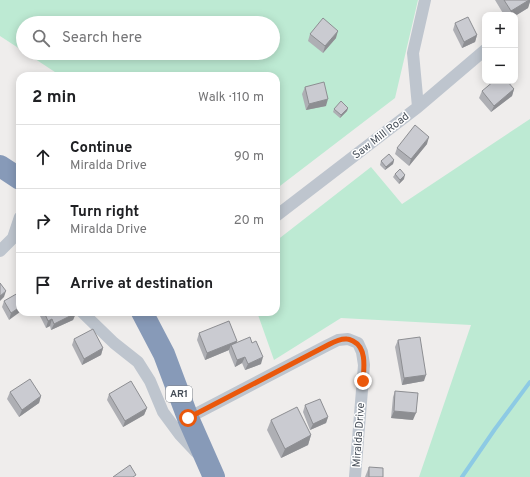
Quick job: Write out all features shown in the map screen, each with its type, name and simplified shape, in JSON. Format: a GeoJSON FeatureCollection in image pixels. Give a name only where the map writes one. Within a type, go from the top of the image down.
{"type":"FeatureCollection","features":[{"type":"Feature","properties":{"kind":"highway"},"geometry":{"type":"LineString","coordinates":[[0,166],[16,176]]}},
{"type":"Feature","properties":{"kind":"highway","name":"AR1"},"geometry":{"type":"LineString","coordinates":[[144,316],[164,354],[188,418],[212,471]]}},
{"type":"Feature","properties":{"kind":"street","name":"Saw Mill Road"},"geometry":{"type":"LineString","coordinates":[[280,213],[418,107],[413,53],[425,0]]}},
{"type":"Feature","properties":{"kind":"street"},"geometry":{"type":"LineString","coordinates":[[418,107],[482,53]]}},
{"type":"Feature","properties":{"kind":"street"},"geometry":{"type":"LineString","coordinates":[[0,251],[12,238],[16,239]]}},
{"type":"Feature","properties":{"kind":"street"},"geometry":{"type":"LineString","coordinates":[[86,316],[114,343],[138,362],[150,381],[163,412],[180,435],[212,471]]}},
{"type":"Feature","properties":{"kind":"street","name":"Miralda Drive"},"geometry":{"type":"LineString","coordinates":[[188,418],[338,340],[348,339],[358,343],[362,352],[364,365],[355,477]]}},
{"type":"Feature","properties":{"kind":"green space"},"geometry":{"type":"Polygon","coordinates":[[[0,0],[418,0],[395,98],[280,186],[280,72],[55,72],[37,60],[280,60],[280,16],[16,16],[16,46],[0,36],[0,0]]]}},
{"type":"Feature","properties":{"kind":"green space"},"geometry":{"type":"Polygon","coordinates":[[[530,119],[530,477],[419,477],[471,325],[341,318],[274,360],[258,316],[280,316],[280,238],[371,167],[402,204],[530,119]]]}},
{"type":"Feature","properties":{"kind":"building"},"geometry":{"type":"Polygon","coordinates":[[[504,0],[529,0],[511,11],[504,0]]]}},
{"type":"Feature","properties":{"kind":"building"},"geometry":{"type":"Polygon","coordinates":[[[468,17],[477,35],[464,42],[455,23],[468,17]]]}},
{"type":"Feature","properties":{"kind":"building"},"geometry":{"type":"Polygon","coordinates":[[[323,18],[338,31],[325,46],[310,34],[323,18]]]}},
{"type":"Feature","properties":{"kind":"building"},"geometry":{"type":"Polygon","coordinates":[[[324,82],[328,99],[309,104],[305,87],[324,82]]]}},
{"type":"Feature","properties":{"kind":"building"},"geometry":{"type":"Polygon","coordinates":[[[490,84],[510,84],[514,89],[494,106],[482,91],[490,84]]]}},
{"type":"Feature","properties":{"kind":"building"},"geometry":{"type":"Polygon","coordinates":[[[341,101],[348,108],[341,115],[334,109],[341,101]]]}},
{"type":"Feature","properties":{"kind":"building"},"geometry":{"type":"Polygon","coordinates":[[[415,125],[429,137],[411,159],[397,148],[415,125]]]}},
{"type":"Feature","properties":{"kind":"building"},"geometry":{"type":"Polygon","coordinates":[[[389,154],[394,160],[386,167],[381,161],[389,154]]]}},
{"type":"Feature","properties":{"kind":"building"},"geometry":{"type":"Polygon","coordinates":[[[400,169],[405,175],[400,180],[395,174],[400,169]]]}},
{"type":"Feature","properties":{"kind":"building"},"geometry":{"type":"Polygon","coordinates":[[[0,283],[6,291],[0,296],[0,283]]]}},
{"type":"Feature","properties":{"kind":"building"},"geometry":{"type":"Polygon","coordinates":[[[16,294],[16,310],[11,313],[4,301],[16,294]]]}},
{"type":"Feature","properties":{"kind":"building"},"geometry":{"type":"Polygon","coordinates":[[[46,316],[70,316],[54,324],[52,319],[48,321],[46,316]]]}},
{"type":"Feature","properties":{"kind":"building"},"geometry":{"type":"Polygon","coordinates":[[[229,321],[237,341],[207,353],[199,333],[229,321]]]}},
{"type":"Feature","properties":{"kind":"building"},"geometry":{"type":"Polygon","coordinates":[[[93,329],[103,348],[84,359],[74,339],[93,329]]]}},
{"type":"Feature","properties":{"kind":"building"},"geometry":{"type":"Polygon","coordinates":[[[250,337],[252,343],[256,341],[263,357],[248,364],[245,357],[237,360],[231,345],[250,337]]]}},
{"type":"Feature","properties":{"kind":"building"},"geometry":{"type":"Polygon","coordinates":[[[420,337],[426,375],[404,378],[398,340],[420,337]]]}},
{"type":"Feature","properties":{"kind":"building"},"geometry":{"type":"Polygon","coordinates":[[[30,379],[41,396],[22,410],[10,392],[30,379]]]}},
{"type":"Feature","properties":{"kind":"building"},"geometry":{"type":"Polygon","coordinates":[[[131,381],[147,408],[125,421],[109,394],[131,381]]]}},
{"type":"Feature","properties":{"kind":"building"},"geometry":{"type":"Polygon","coordinates":[[[395,391],[418,393],[416,413],[394,411],[395,391]]]}},
{"type":"Feature","properties":{"kind":"building"},"geometry":{"type":"Polygon","coordinates":[[[320,399],[328,417],[313,424],[305,405],[320,399]]]}},
{"type":"Feature","properties":{"kind":"building"},"geometry":{"type":"Polygon","coordinates":[[[297,407],[311,435],[285,449],[271,420],[297,407]]]}},
{"type":"Feature","properties":{"kind":"building"},"geometry":{"type":"Polygon","coordinates":[[[130,465],[136,475],[133,477],[113,477],[130,465]]]}},
{"type":"Feature","properties":{"kind":"building"},"geometry":{"type":"Polygon","coordinates":[[[369,467],[383,468],[383,477],[369,477],[369,467]]]}},
{"type":"Feature","properties":{"kind":"waterway"},"geometry":{"type":"LineString","coordinates":[[462,477],[530,382]]}},
{"type":"Feature","properties":{"kind":"route"},"geometry":{"type":"LineString","coordinates":[[188,418],[338,340],[348,339],[358,343],[362,352],[364,365],[363,381]]}}]}
